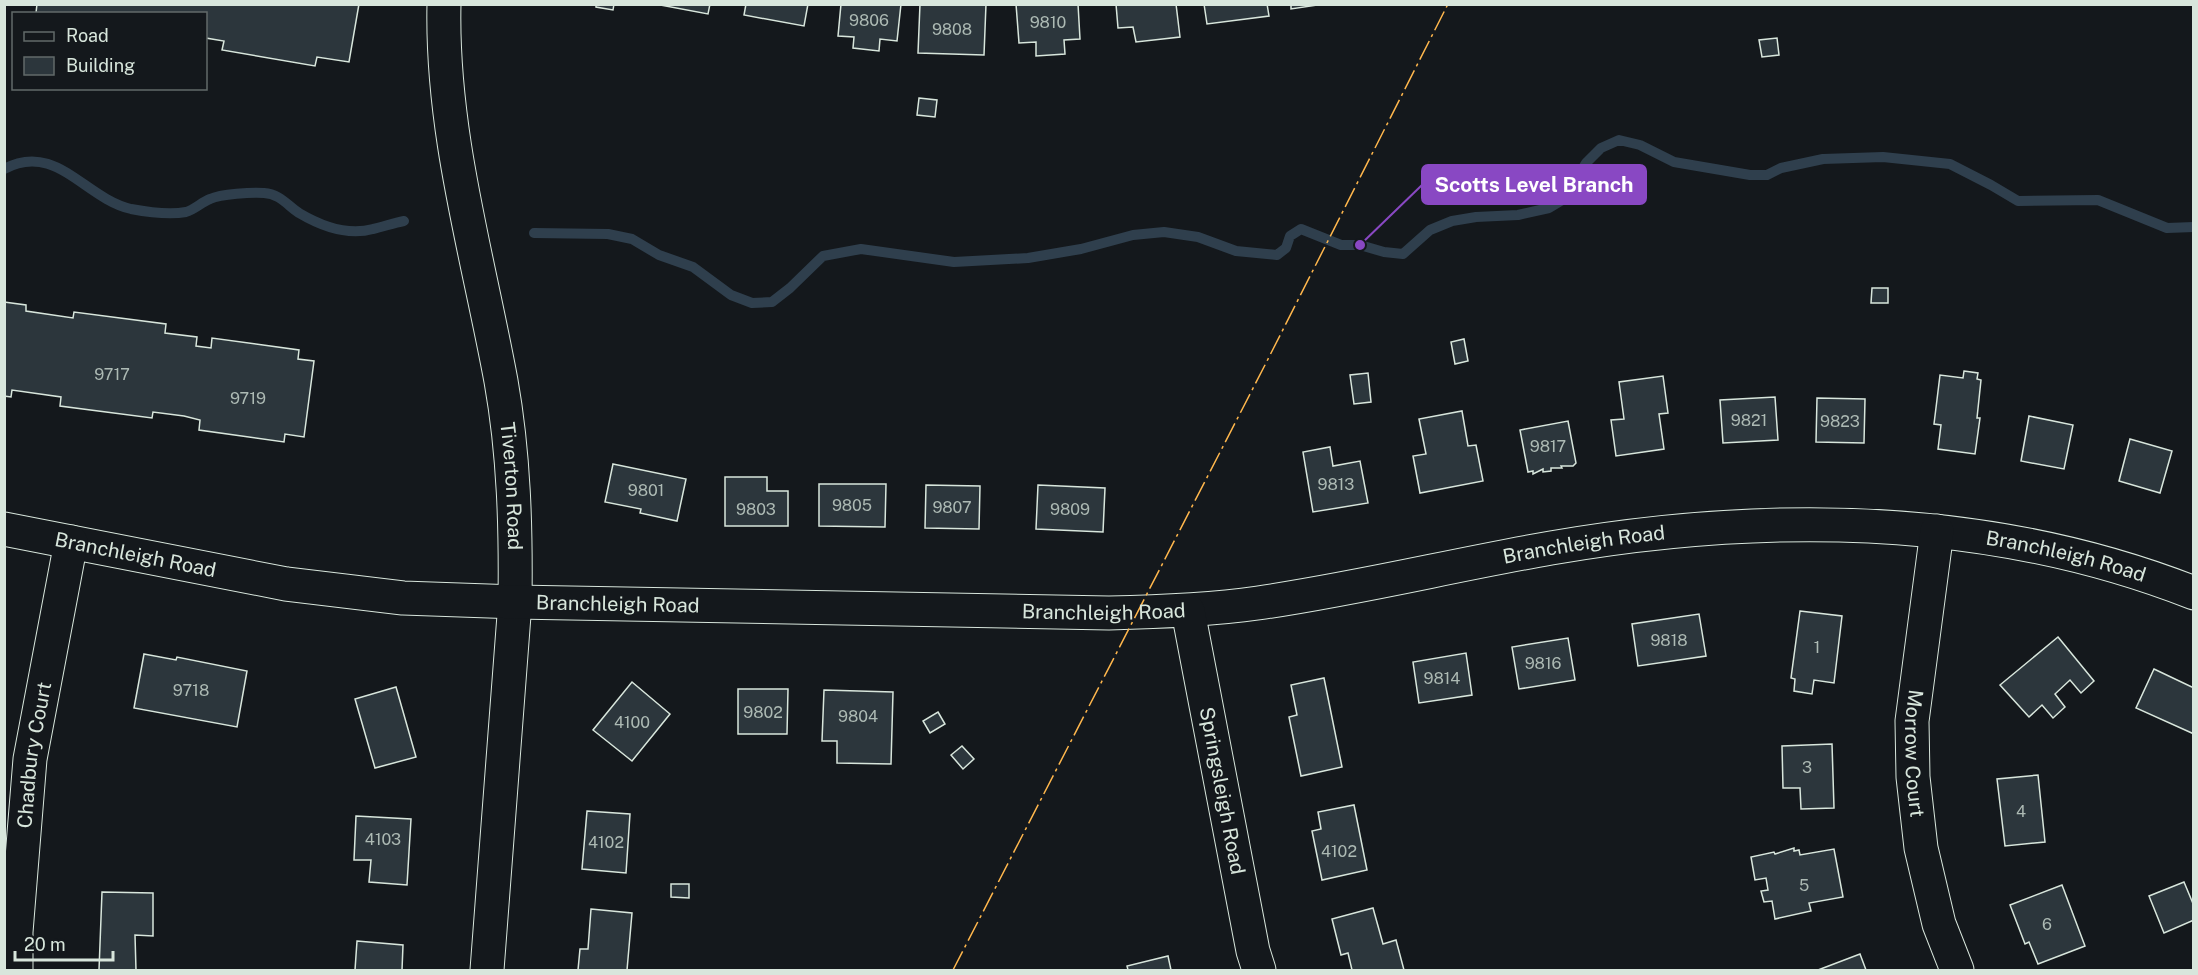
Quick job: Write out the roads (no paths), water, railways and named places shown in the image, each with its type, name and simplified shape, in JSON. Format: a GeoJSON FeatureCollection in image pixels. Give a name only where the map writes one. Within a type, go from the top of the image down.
{"type":"FeatureCollection","features":[{"type":"Feature","properties":{"kind":"street","name":"Tiverton Road"},"geometry":{"type":"LineString","coordinates":[[444,4],[443,34],[453,139],[501,383],[512,455],[516,547],[515,602],[487,970]]}},
{"type":"Feature","properties":{"kind":"street","name":"Branchleigh Road"},"geometry":{"type":"LineString","coordinates":[[4,529],[286,584],[403,598],[1109,613],[1188,611],[1258,603],[1552,548],[1659,532],[1748,525],[1855,524],[1937,531],[2063,552],[2158,579],[2193,593]]}},
{"type":"Feature","properties":{"kind":"street","name":"Morrow Court"},"geometry":{"type":"LineString","coordinates":[[1937,531],[1912,721],[1913,777],[1921,848],[1939,924],[1957,970]]}},
{"type":"Feature","properties":{"kind":"street","name":"Chadbury Court"},"geometry":{"type":"LineString","coordinates":[[16,970],[16,932],[30,759],[71,542]]}},
{"type":"Feature","properties":{"kind":"street","name":"Springsleigh Road"},"geometry":{"type":"LineString","coordinates":[[1188,611],[1253,951],[1259,970]]}},
{"type":"Feature","properties":{"kind":"waterway"},"geometry":{"type":"LineString","coordinates":[[534,233],[608,234],[632,239],[659,255],[693,267],[731,295],[752,303],[772,302],[823,256],[861,249],[954,262],[1028,258],[1081,249],[1133,235],[1164,232],[1198,237],[1236,251],[1277,255],[1286,248],[1290,236],[1301,229],[1341,245],[1360,245],[1384,252],[1403,254],[1430,230],[1452,221],[1476,217],[1518,215],[1549,208],[1564,199],[1586,163],[1601,148],[1619,140],[1640,145],[1674,162],[1750,175],[1767,175],[1781,168],[1823,159],[1883,157],[1950,164],[2018,201],[2098,200],[2167,228],[2194,227]]}},
{"type":"Feature","properties":{"kind":"waterway"},"geometry":{"type":"LineString","coordinates":[[4,169],[22,162],[39,162],[55,166],[114,203],[144,211],[180,213],[192,210],[215,197],[259,193],[275,195],[307,218],[325,226],[344,230],[364,231],[404,221]]}},
{"type":"Feature","properties":{"kind":"place","name":"Scotts Level Branch"},"geometry":{"type":"Point","coordinates":[1360,245]}}]}
